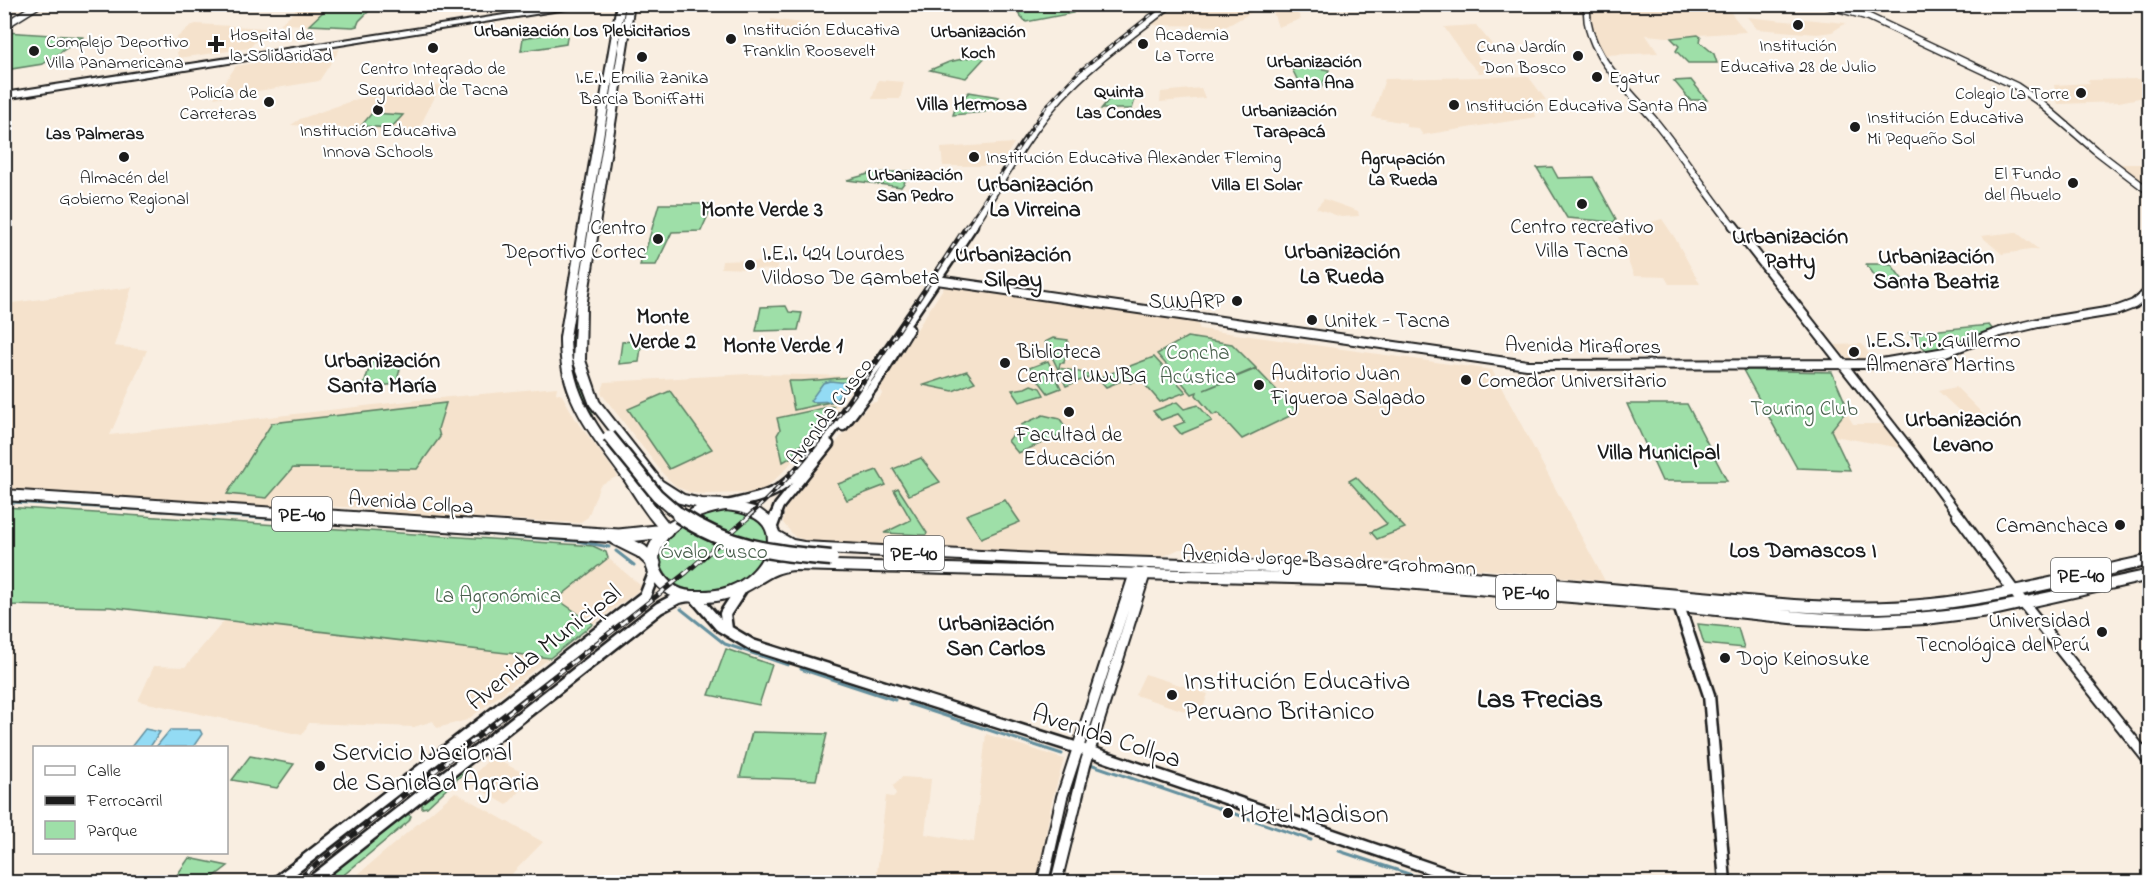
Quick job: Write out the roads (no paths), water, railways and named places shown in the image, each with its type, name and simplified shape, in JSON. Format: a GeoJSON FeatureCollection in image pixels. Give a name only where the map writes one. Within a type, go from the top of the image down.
{"type":"FeatureCollection","features":[{"type":"Feature","properties":{"kind":"highway"},"geometry":{"type":"LineString","coordinates":[[4,96],[565,4]]}},
{"type":"Feature","properties":{"kind":"highway"},"geometry":{"type":"LineString","coordinates":[[4,92],[18,92],[593,4]]}},
{"type":"Feature","properties":{"kind":"highway"},"geometry":{"type":"LineString","coordinates":[[621,4],[564,345],[567,378],[580,409],[589,425],[666,530]]}},
{"type":"Feature","properties":{"kind":"highway"},"geometry":{"type":"LineString","coordinates":[[609,436],[581,371],[578,344],[581,308],[630,4]]}},
{"type":"Feature","properties":{"kind":"highway"},"geometry":{"type":"LineString","coordinates":[[594,166],[605,165]]}},
{"type":"Feature","properties":{"kind":"highway"},"geometry":{"type":"LineString","coordinates":[[586,219],[597,218]]}},
{"type":"Feature","properties":{"kind":"highway"},"geometry":{"type":"LineString","coordinates":[[594,402],[661,488],[680,499],[702,504],[724,505],[755,511],[773,531],[776,544],[770,562],[756,578],[742,588],[724,595],[692,597],[668,588],[654,567],[655,550],[666,530],[692,512],[724,505]]}},
{"type":"Feature","properties":{"kind":"highway"},"geometry":{"type":"LineString","coordinates":[[580,409],[609,436],[648,487],[676,514],[717,538],[756,550],[831,558],[954,561]]}},
{"type":"Feature","properties":{"kind":"highway","name":"Avenida Jorge Basadre Grohmann"},"geometry":{"type":"LineString","coordinates":[[773,531],[790,544],[804,548],[954,561],[1140,573],[1387,581],[1851,608],[1952,602],[2013,591],[2150,560]]}},
{"type":"Feature","properties":{"kind":"highway","name":"Avenida Jorge Basadre Grohmann"},"geometry":{"type":"LineString","coordinates":[[756,578],[787,565],[954,561],[1396,570],[1677,599],[1800,618],[1868,621],[1945,616],[2024,603],[2150,575]]}},
{"type":"Feature","properties":{"kind":"highway"},"geometry":{"type":"LineString","coordinates":[[2068,578],[2076,592]]}},
{"type":"Feature","properties":{"kind":"main road","name":"Avenida Cusco"},"geometry":{"type":"LineString","coordinates":[[724,505],[759,497],[776,490],[791,478],[841,419],[914,315],[1027,140],[1063,93],[1089,68],[1170,4]]}},
{"type":"Feature","properties":{"kind":"main road","name":"Avenida Cusco"},"geometry":{"type":"LineString","coordinates":[[773,531],[779,506],[878,380],[909,329],[914,315]]}},
{"type":"Feature","properties":{"kind":"main road","name":"Avenida Collpa"},"geometry":{"type":"LineString","coordinates":[[4,495],[600,534]]}},
{"type":"Feature","properties":{"kind":"main road","name":"PE-40"},"geometry":{"type":"LineString","coordinates":[[600,534],[628,536],[666,530]]}},
{"type":"Feature","properties":{"kind":"main road","name":"PE-40"},"geometry":{"type":"LineString","coordinates":[[600,534],[641,551],[654,567]]}},
{"type":"Feature","properties":{"kind":"main road","name":"Avenida Municipal"},"geometry":{"type":"LineString","coordinates":[[277,882],[645,596],[652,583],[654,567]]}},
{"type":"Feature","properties":{"kind":"main road"},"geometry":{"type":"LineString","coordinates":[[730,634],[725,626],[724,614],[742,588]]}},
{"type":"Feature","properties":{"kind":"main road","name":"Avenida Collpa"},"geometry":{"type":"LineString","coordinates":[[692,597],[730,634],[752,645],[1083,749],[1470,882]]}},
{"type":"Feature","properties":{"kind":"main road","name":"Avenida Municipal"},"geometry":{"type":"LineString","coordinates":[[311,882],[659,608],[678,598],[692,597]]}},
{"type":"Feature","properties":{"kind":"main road"},"geometry":{"type":"LineString","coordinates":[[1677,599],[1709,695],[1725,882]]}},
{"type":"Feature","properties":{"kind":"street"},"geometry":{"type":"LineString","coordinates":[[4,26],[39,4]]}},
{"type":"Feature","properties":{"kind":"street"},"geometry":{"type":"LineString","coordinates":[[1587,4],[1587,17],[1592,36],[1610,71],[1654,120],[1709,195],[1845,366],[2013,591],[2150,762]]}},
{"type":"Feature","properties":{"kind":"street"},"geometry":{"type":"LineString","coordinates":[[1823,4],[1869,16],[2016,86],[2038,101],[2095,150],[2150,192]]}},
{"type":"Feature","properties":{"kind":"street","name":"Avenida Miraflores"},"geometry":{"type":"LineString","coordinates":[[937,280],[1527,365],[1845,366],[1913,359],[1946,352],[2010,330],[2118,310],[2134,304],[2150,291]]}},
{"type":"Feature","properties":{"kind":"street"},"geometry":{"type":"LineString","coordinates":[[1043,882],[1062,798],[1083,749],[1140,573]]}},
{"type":"Feature","properties":{"kind":"street"},"geometry":{"type":"LineString","coordinates":[[1056,882],[1083,749]]}},
{"type":"Feature","properties":{"kind":"water"},"geometry":{"type":"Polygon","coordinates":[[[830,381],[849,383],[835,401],[810,401],[823,383],[830,381]]]}},
{"type":"Feature","properties":{"kind":"water"},"geometry":{"type":"Polygon","coordinates":[[[145,729],[160,732],[151,746],[132,746],[145,729]]]}},
{"type":"Feature","properties":{"kind":"water"},"geometry":{"type":"Polygon","coordinates":[[[170,730],[200,730],[202,734],[194,746],[157,746],[170,730]]]}},
{"type":"Feature","properties":{"kind":"waterway"},"geometry":{"type":"LineString","coordinates":[[4,502],[237,516]]}},
{"type":"Feature","properties":{"kind":"waterway"},"geometry":{"type":"LineString","coordinates":[[213,515],[299,520]]}},
{"type":"Feature","properties":{"kind":"waterway"},"geometry":{"type":"LineString","coordinates":[[400,528],[577,541],[609,547]]}},
{"type":"Feature","properties":{"kind":"waterway"},"geometry":{"type":"LineString","coordinates":[[616,551],[634,565]]}},
{"type":"Feature","properties":{"kind":"waterway"},"geometry":{"type":"LineString","coordinates":[[681,609],[725,644],[788,665]]}},
{"type":"Feature","properties":{"kind":"waterway"},"geometry":{"type":"LineString","coordinates":[[801,669],[895,700]]}},
{"type":"Feature","properties":{"kind":"waterway"},"geometry":{"type":"LineString","coordinates":[[909,704],[1062,754]]}},
{"type":"Feature","properties":{"kind":"waterway"},"geometry":{"type":"LineString","coordinates":[[1090,764],[1311,840]]}},
{"type":"Feature","properties":{"kind":"waterway"},"geometry":{"type":"LineString","coordinates":[[1339,851],[1433,882]]}},
{"type":"Feature","properties":{"kind":"railway"},"geometry":{"type":"LineString","coordinates":[[966,227],[1047,105],[1078,72],[1165,4]]}},
{"type":"Feature","properties":{"kind":"railway"},"geometry":{"type":"LineString","coordinates":[[749,516],[810,452],[839,415],[893,339],[967,225]]}},
{"type":"Feature","properties":{"kind":"railway"},"geometry":{"type":"LineString","coordinates":[[294,882],[687,572],[751,515]]}},
{"type":"Feature","properties":{"kind":"place","name":"Institución Educativa 28 de Julio"},"geometry":{"type":"Point","coordinates":[1798,25]}},
{"type":"Feature","properties":{"kind":"place","name":"Institución Educativa Franklin Roosevelt"},"geometry":{"type":"Point","coordinates":[731,39]}},
{"type":"Feature","properties":{"kind":"place","name":"Hospital de la Solidaridad"},"geometry":{"type":"Point","coordinates":[216,44]}},
{"type":"Feature","properties":{"kind":"place","name":"Academia La Torre"},"geometry":{"type":"Point","coordinates":[1143,44]}},
{"type":"Feature","properties":{"kind":"place","name":"Centro Integrado de Seguridad de Tacna"},"geometry":{"type":"Point","coordinates":[433,48]}},
{"type":"Feature","properties":{"kind":"place","name":"Complejo Deportivo Villa Panamericana"},"geometry":{"type":"Point","coordinates":[34,51]}},
{"type":"Feature","properties":{"kind":"place","name":"Cuna Jardín Don Bosco"},"geometry":{"type":"Point","coordinates":[1578,56]}},
{"type":"Feature","properties":{"kind":"place","name":"I.E.I. Emilia Zanika Barcia Boniffatti"},"geometry":{"type":"Point","coordinates":[642,57]}},
{"type":"Feature","properties":{"kind":"place","name":"Egatur"},"geometry":{"type":"Point","coordinates":[1597,77]}},
{"type":"Feature","properties":{"kind":"place","name":"Colegio La Torre"},"geometry":{"type":"Point","coordinates":[2081,93]}},
{"type":"Feature","properties":{"kind":"place","name":"Policía de Carreteras"},"geometry":{"type":"Point","coordinates":[269,102]}},
{"type":"Feature","properties":{"kind":"place","name":"Institución Educativa Santa Ana"},"geometry":{"type":"Point","coordinates":[1454,105]}},
{"type":"Feature","properties":{"kind":"place","name":"Institución Educativa Innova Schools"},"geometry":{"type":"Point","coordinates":[378,110]}},
{"type":"Feature","properties":{"kind":"place","name":"Institución Educativa Mi Pequeño Sol"},"geometry":{"type":"Point","coordinates":[1855,127]}},
{"type":"Feature","properties":{"kind":"place","name":"Almacén del Gobierno Regional"},"geometry":{"type":"Point","coordinates":[124,157]}},
{"type":"Feature","properties":{"kind":"place","name":"Institución Educativa Alexander Fleming"},"geometry":{"type":"Point","coordinates":[974,157]}},
{"type":"Feature","properties":{"kind":"place","name":"El Fundo del Abuelo"},"geometry":{"type":"Point","coordinates":[2073,183]}},
{"type":"Feature","properties":{"kind":"place","name":"Centro recreativo Villa Tacna"},"geometry":{"type":"Point","coordinates":[1582,204]}},
{"type":"Feature","properties":{"kind":"place","name":"Centro Deportivo Cortec"},"geometry":{"type":"Point","coordinates":[658,239]}},
{"type":"Feature","properties":{"kind":"place","name":"I.E.I. 424 Lourdes Vildoso De Gambeta"},"geometry":{"type":"Point","coordinates":[750,265]}},
{"type":"Feature","properties":{"kind":"place","name":"SUNARP"},"geometry":{"type":"Point","coordinates":[1237,301]}},
{"type":"Feature","properties":{"kind":"place","name":"Unitek - Tacna"},"geometry":{"type":"Point","coordinates":[1312,320]}},
{"type":"Feature","properties":{"kind":"place","name":"I.E.S.T.P.Guillermo Almenara Martins"},"geometry":{"type":"Point","coordinates":[1854,352]}},
{"type":"Feature","properties":{"kind":"place","name":"Biblioteca Central UNJBG"},"geometry":{"type":"Point","coordinates":[1005,363]}},
{"type":"Feature","properties":{"kind":"place","name":"Comedor Universitario"},"geometry":{"type":"Point","coordinates":[1466,380]}},
{"type":"Feature","properties":{"kind":"place","name":"Auditorio Juan Figueroa Salgado"},"geometry":{"type":"Point","coordinates":[1259,385]}},
{"type":"Feature","properties":{"kind":"place","name":"Facultad de Educación"},"geometry":{"type":"Point","coordinates":[1069,412]}},
{"type":"Feature","properties":{"kind":"place","name":"Camanchaca"},"geometry":{"type":"Point","coordinates":[2120,525]}},
{"type":"Feature","properties":{"kind":"place","name":"Universidad Tecnológica del Perú"},"geometry":{"type":"Point","coordinates":[2102,632]}},
{"type":"Feature","properties":{"kind":"place","name":"Dojo Keinosuke"},"geometry":{"type":"Point","coordinates":[1725,658]}},
{"type":"Feature","properties":{"kind":"place","name":"Institución Educativa Peruano Britanico"},"geometry":{"type":"Point","coordinates":[1172,695]}},
{"type":"Feature","properties":{"kind":"place","name":"Servicio Nacional de Sanidad Agraria"},"geometry":{"type":"Point","coordinates":[320,766]}},
{"type":"Feature","properties":{"kind":"place","name":"Hotel Madison"},"geometry":{"type":"Point","coordinates":[1228,813]}},
{"type":"Feature","properties":{"kind":"district","name":"Urbanización Los Plebicitarios"},"geometry":{"type":"Point","coordinates":[582,30]}},
{"type":"Feature","properties":{"kind":"district","name":"Urbanización Koch"},"geometry":{"type":"Point","coordinates":[978,42]}},
{"type":"Feature","properties":{"kind":"district","name":"Urbanización Santa Ana"},"geometry":{"type":"Point","coordinates":[1314,71]}},
{"type":"Feature","properties":{"kind":"district","name":"Quinta Las Condes"},"geometry":{"type":"Point","coordinates":[1119,101]}},
{"type":"Feature","properties":{"kind":"district","name":"Villa Hermosa"},"geometry":{"type":"Point","coordinates":[972,103]}},
{"type":"Feature","properties":{"kind":"district","name":"Urbanización Tarapacá"},"geometry":{"type":"Point","coordinates":[1289,120]}},
{"type":"Feature","properties":{"kind":"district","name":"Las Palmeras"},"geometry":{"type":"Point","coordinates":[95,133]}},
{"type":"Feature","properties":{"kind":"district","name":"Agrupación La Rueda"},"geometry":{"type":"Point","coordinates":[1403,168]}},
{"type":"Feature","properties":{"kind":"district","name":"Urbanización San Pedro"},"geometry":{"type":"Point","coordinates":[915,184]}},
{"type":"Feature","properties":{"kind":"district","name":"Villa El Solar"},"geometry":{"type":"Point","coordinates":[1257,184]}},
{"type":"Feature","properties":{"kind":"district","name":"Urbanización La Virreina"},"geometry":{"type":"Point","coordinates":[1035,196]}},
{"type":"Feature","properties":{"kind":"district","name":"Monte Verde 3"},"geometry":{"type":"Point","coordinates":[762,208]}},
{"type":"Feature","properties":{"kind":"district","name":"Urbanización Patty"},"geometry":{"type":"Point","coordinates":[1790,248]}},
{"type":"Feature","properties":{"kind":"district","name":"Urbanización La Rueda"},"geometry":{"type":"Point","coordinates":[1342,262]}},
{"type":"Feature","properties":{"kind":"district","name":"Urbanización Silpay"},"geometry":{"type":"Point","coordinates":[1013,266]}},
{"type":"Feature","properties":{"kind":"district","name":"Urbanización Santa Beatriz"},"geometry":{"type":"Point","coordinates":[1936,268]}},
{"type":"Feature","properties":{"kind":"district","name":"Monte Verde 2"},"geometry":{"type":"Point","coordinates":[663,328]}},
{"type":"Feature","properties":{"kind":"district","name":"Monte Verde 1"},"geometry":{"type":"Point","coordinates":[783,344]}},
{"type":"Feature","properties":{"kind":"district","name":"Urbanización Santa María"},"geometry":{"type":"Point","coordinates":[382,372]}},
{"type":"Feature","properties":{"kind":"district","name":"Urbanización Levano"},"geometry":{"type":"Point","coordinates":[1963,431]}},
{"type":"Feature","properties":{"kind":"district","name":"Villa Municipal"},"geometry":{"type":"Point","coordinates":[1659,451]}},
{"type":"Feature","properties":{"kind":"district","name":"Los Damascos I"},"geometry":{"type":"Point","coordinates":[1803,549]}},
{"type":"Feature","properties":{"kind":"district","name":"Urbanización San Carlos"},"geometry":{"type":"Point","coordinates":[996,634]}},
{"type":"Feature","properties":{"kind":"district","name":"Las Frecias"},"geometry":{"type":"Point","coordinates":[1540,698]}},
{"type":"Feature","properties":{"kind":"park label","name":"Concha Acústica"},"geometry":{"type":"Point","coordinates":[1198,364]}},
{"type":"Feature","properties":{"kind":"park label","name":"Touring Club"},"geometry":{"type":"Point","coordinates":[1804,408]}},
{"type":"Feature","properties":{"kind":"park label","name":"Óvalo Cusco"},"geometry":{"type":"Point","coordinates":[714,551]}},
{"type":"Feature","properties":{"kind":"park label","name":"La Agronómica"},"geometry":{"type":"Point","coordinates":[498,595]}}]}
